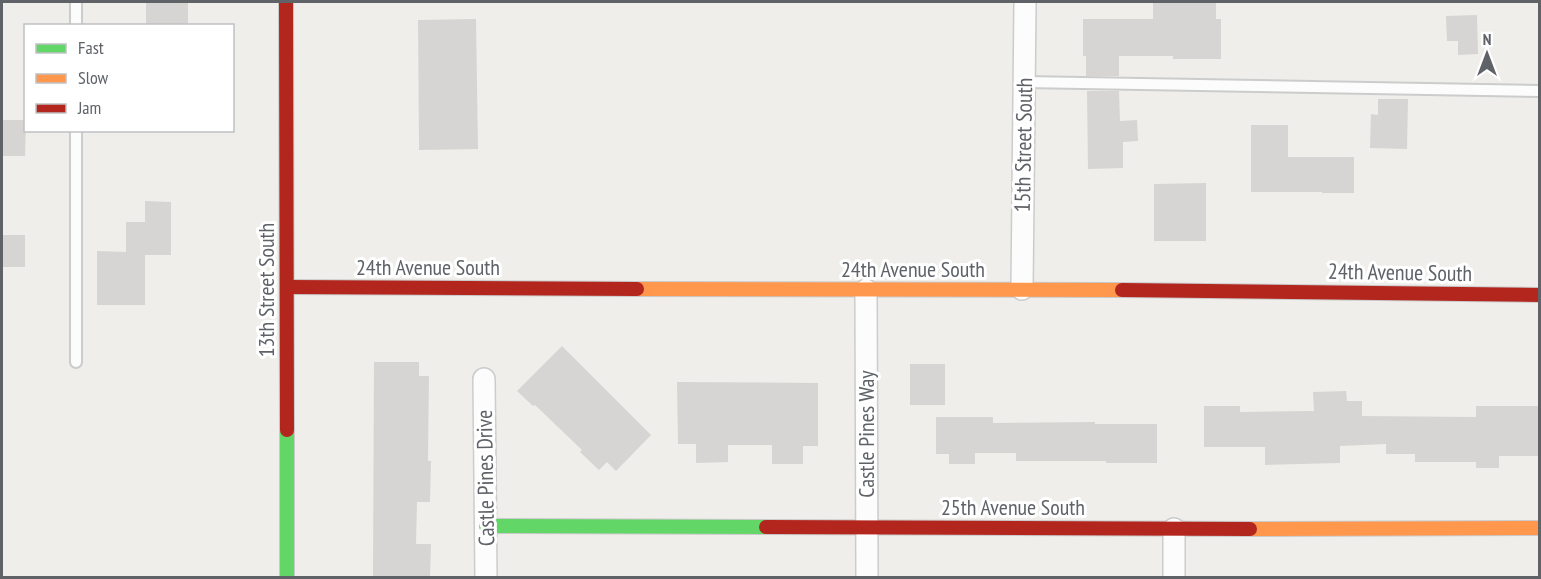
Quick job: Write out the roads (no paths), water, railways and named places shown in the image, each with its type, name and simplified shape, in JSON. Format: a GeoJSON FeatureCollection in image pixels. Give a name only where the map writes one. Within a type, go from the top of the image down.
{"type":"FeatureCollection","features":[{"type":"Feature","properties":{"kind":"street","name":"13th Street South"},"geometry":{"type":"LineString","coordinates":[[286,2],[287,578]]}},
{"type":"Feature","properties":{"kind":"street","name":"15th Street South"},"geometry":{"type":"LineString","coordinates":[[1022,289],[1026,2]]}},
{"type":"Feature","properties":{"kind":"street","name":"24th Avenue South"},"geometry":{"type":"LineString","coordinates":[[288,287],[1022,289],[1539,295]]}},
{"type":"Feature","properties":{"kind":"street","name":"Castle Pines Way"},"geometry":{"type":"LineString","coordinates":[[866,290],[867,578]]}},
{"type":"Feature","properties":{"kind":"street","name":"Castle Pines Drive"},"geometry":{"type":"LineString","coordinates":[[484,379],[486,578]]}},
{"type":"Feature","properties":{"kind":"street","name":"25th Avenue South"},"geometry":{"type":"LineString","coordinates":[[486,526],[1539,528]]}},
{"type":"Feature","properties":{"kind":"street"},"geometry":{"type":"LineString","coordinates":[[1174,529],[1174,578]]}},
{"type":"Feature","properties":{"kind":"lane"},"geometry":{"type":"LineString","coordinates":[[76,2],[76,24]]}},
{"type":"Feature","properties":{"kind":"lane"},"geometry":{"type":"LineString","coordinates":[[1024,82],[1539,91]]}},
{"type":"Feature","properties":{"kind":"lane"},"geometry":{"type":"LineString","coordinates":[[76,132],[76,362]]}}]}
